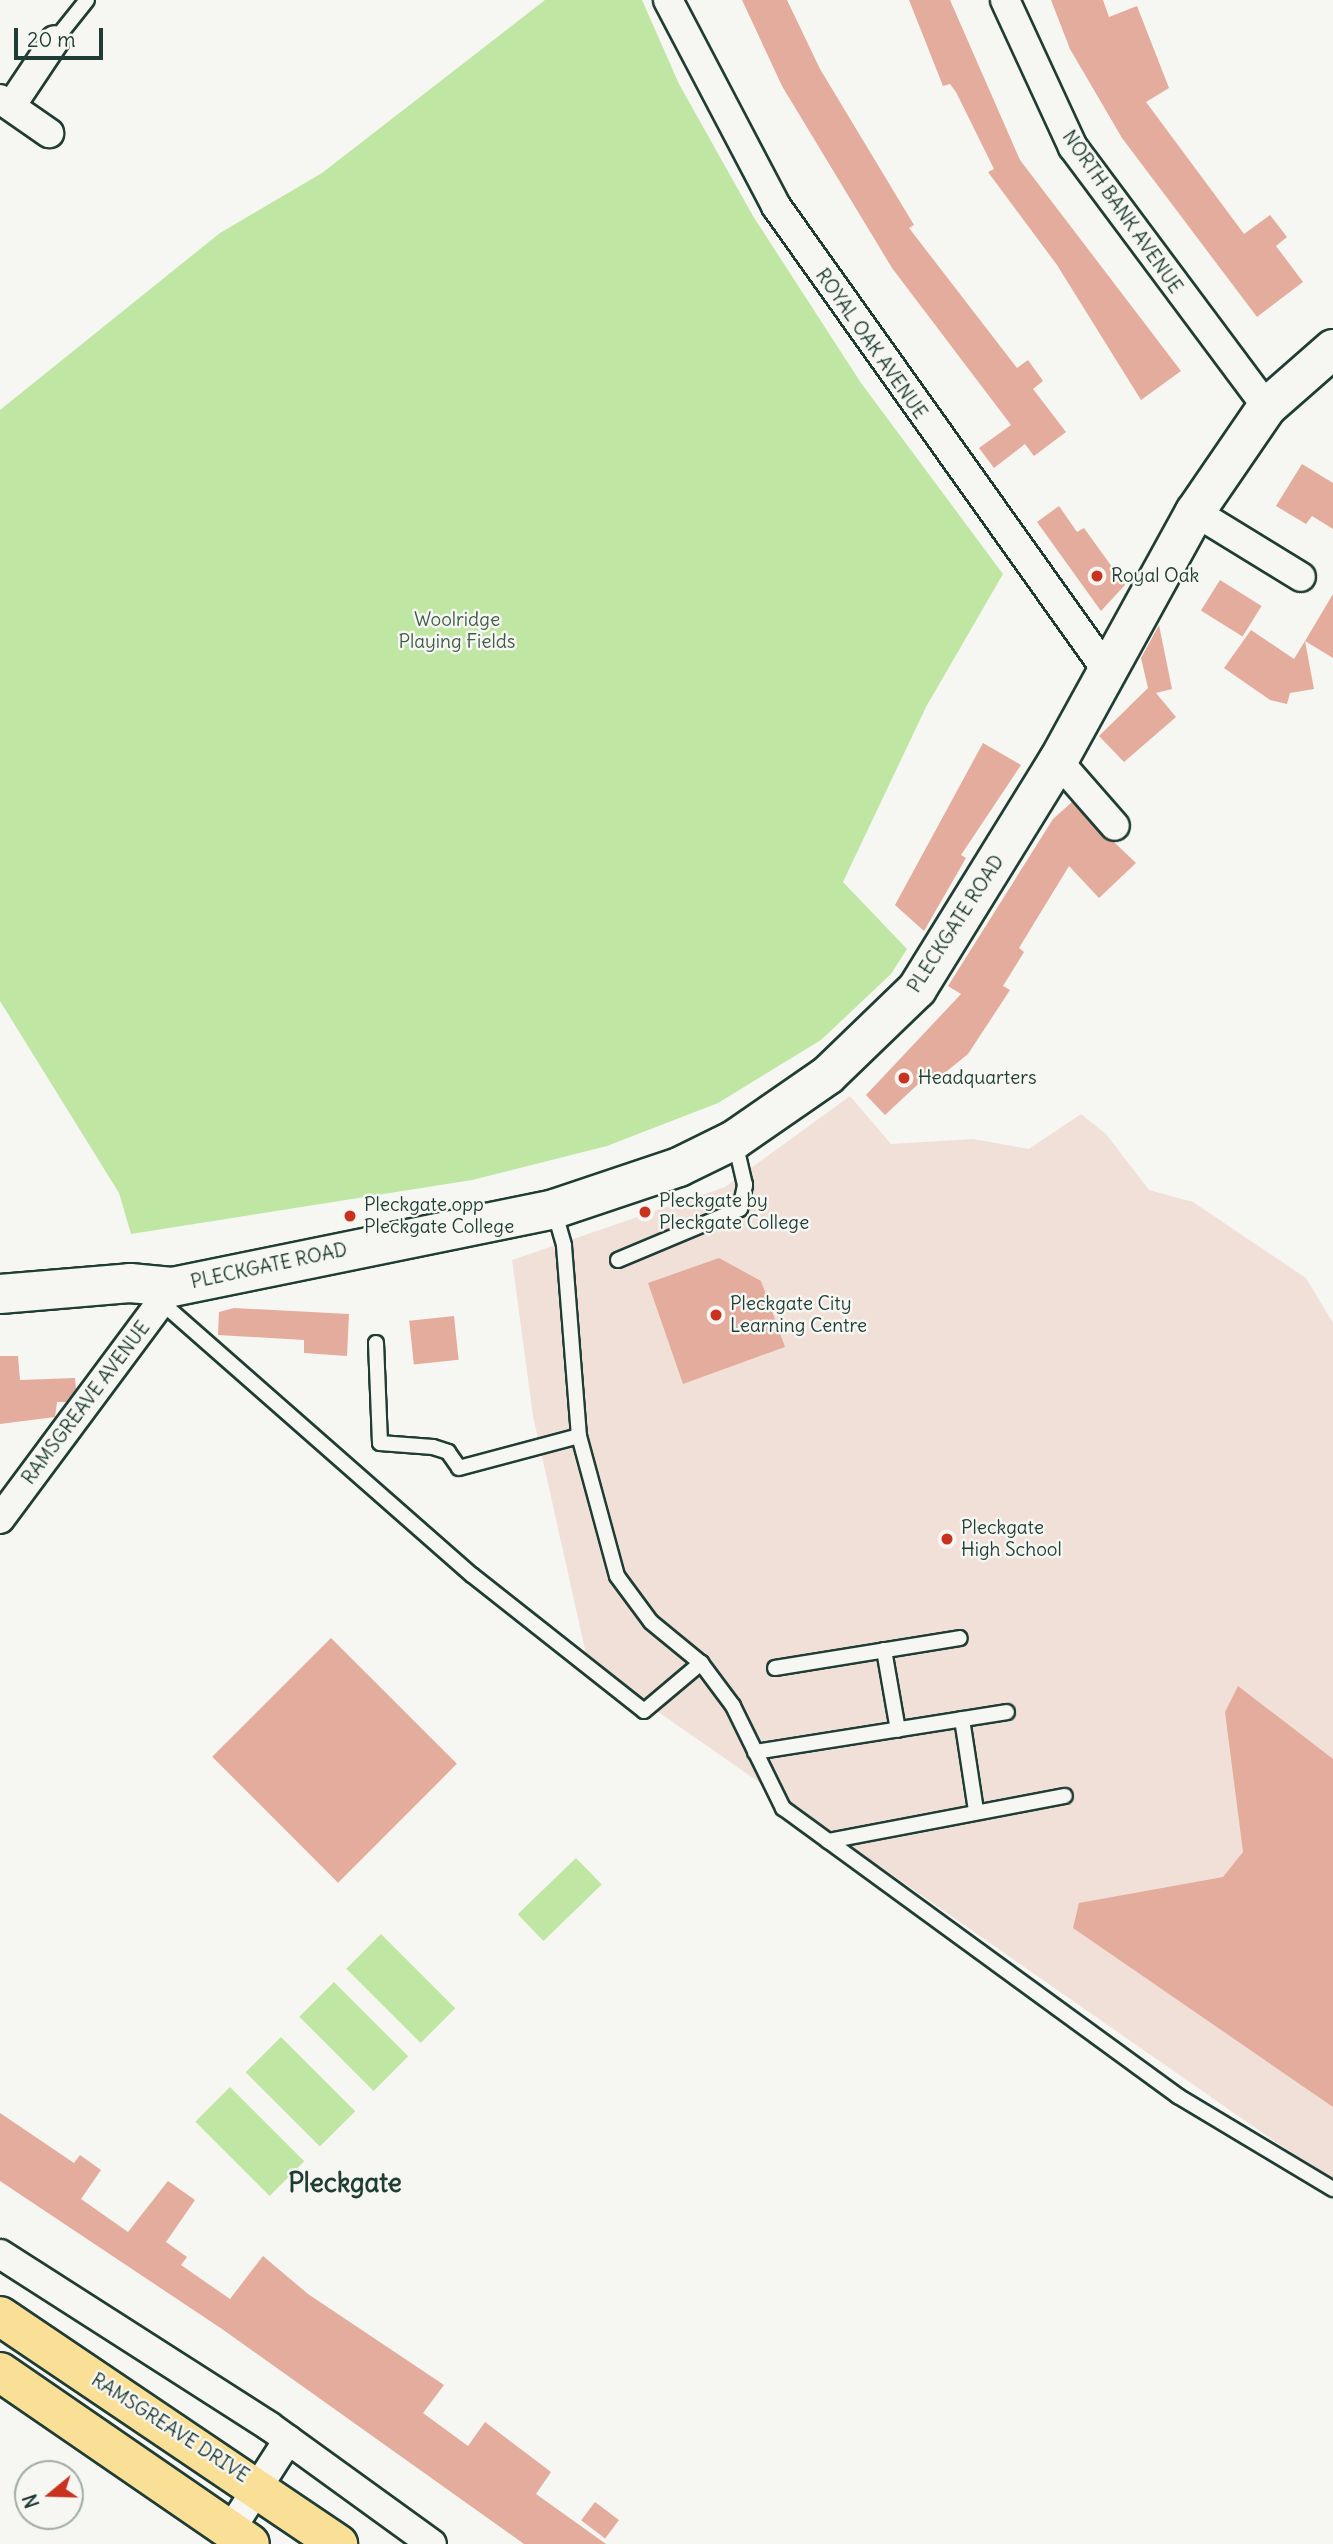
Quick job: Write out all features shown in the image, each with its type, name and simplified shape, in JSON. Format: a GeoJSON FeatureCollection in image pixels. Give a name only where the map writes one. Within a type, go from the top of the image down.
{"type":"FeatureCollection","features":[{"type":"Feature","properties":{"kind":"highway","name":"RAMSGREAVE DRIVE"},"geometry":{"type":"LineString","coordinates":[[0,2316],[258,2487],[338,2544]]}},
{"type":"Feature","properties":{"kind":"highway"},"geometry":{"type":"LineString","coordinates":[[0,2372],[241,2537]]}},
{"type":"Feature","properties":{"kind":"main road","name":"PLECKGATE ROAD"},"geometry":{"type":"LineString","coordinates":[[0,1294],[130,1283],[167,1295],[554,1209],[679,1167],[734,1140],[828,1075],[917,989],[1058,761],[1105,668],[1195,512],[1266,407],[1333,349]]}},
{"type":"Feature","properties":{"kind":"street","name":"ROYAL OAK AVENUE"},"geometry":{"type":"LineString","coordinates":[[668,0],[776,206],[1105,668]]}},
{"type":"Feature","properties":{"kind":"street","name":"NORTH BANK AVENUE"},"geometry":{"type":"LineString","coordinates":[[1005,0],[1073,147],[1266,407]]}},
{"type":"Feature","properties":{"kind":"street"},"geometry":{"type":"LineString","coordinates":[[49,134],[6,103],[55,40]]}},
{"type":"Feature","properties":{"kind":"street"},"geometry":{"type":"LineString","coordinates":[[1195,512],[1301,577]]}},
{"type":"Feature","properties":{"kind":"street"},"geometry":{"type":"LineString","coordinates":[[1058,761],[1115,826]]}},
{"type":"Feature","properties":{"kind":"street","name":"RAMSGREAVE AVENUE"},"geometry":{"type":"LineString","coordinates":[[0,1519],[167,1295]]}},
{"type":"Feature","properties":{"kind":"street"},"geometry":{"type":"LineString","coordinates":[[0,2254],[288,2440],[432,2544]]}},
{"type":"Feature","properties":{"kind":"street"},"geometry":{"type":"LineString","coordinates":[[241,2537],[258,2487],[288,2440]]}},
{"type":"Feature","properties":{"kind":"lane"},"geometry":{"type":"LineString","coordinates":[[55,40],[87,0]]}},
{"type":"Feature","properties":{"kind":"lane"},"geometry":{"type":"LineString","coordinates":[[618,1260],[740,1209],[746,1185],[734,1140]]}},
{"type":"Feature","properties":{"kind":"lane"},"geometry":{"type":"LineString","coordinates":[[554,1209],[564,1246],[579,1436],[617,1576],[651,1622],[702,1664],[733,1706],[783,1808],[1178,2096],[1333,2189]]}},
{"type":"Feature","properties":{"kind":"lane"},"geometry":{"type":"LineString","coordinates":[[167,1295],[472,1575],[644,1711],[702,1664]]}},
{"type":"Feature","properties":{"kind":"lane"},"geometry":{"type":"LineString","coordinates":[[376,1343],[380,1443],[433,1447],[448,1452],[459,1468],[579,1436]]}},
{"type":"Feature","properties":{"kind":"lane"},"geometry":{"type":"LineString","coordinates":[[775,1668],[960,1637]]}},
{"type":"Feature","properties":{"kind":"lane"},"geometry":{"type":"LineString","coordinates":[[884,1650],[898,1730]]}},
{"type":"Feature","properties":{"kind":"lane"},"geometry":{"type":"LineString","coordinates":[[755,1752],[1007,1712]]}},
{"type":"Feature","properties":{"kind":"lane"},"geometry":{"type":"LineString","coordinates":[[962,1720],[976,1810]]}},
{"type":"Feature","properties":{"kind":"lane"},"geometry":{"type":"LineString","coordinates":[[828,1841],[976,1810],[1065,1796]]}},
{"type":"Feature","properties":{"kind":"shaded area","name":"Pleckgate High School"},"geometry":{"type":"Polygon","coordinates":[[[850,1096],[891,1144],[973,1139],[1029,1149],[1081,1114],[1106,1134],[1149,1190],[1193,1202],[1306,1278],[1333,1323],[1333,2182],[588,1663],[533,1416],[512,1260],[725,1187],[850,1096]]]}},
{"type":"Feature","properties":{"kind":"green space","name":"Woolridge Playing Fields"},"geometry":{"type":"Polygon","coordinates":[[[545,0],[642,0],[679,84],[753,216],[861,383],[1003,574],[926,707],[843,882],[907,949],[891,974],[821,1040],[718,1103],[607,1146],[472,1180],[131,1234],[119,1193],[0,1001],[0,410],[220,233],[322,173],[545,0]]]}},
{"type":"Feature","properties":{"kind":"green space"},"geometry":{"type":"Polygon","coordinates":[[[576,1858],[602,1885],[543,1941],[518,1914],[576,1858]]]}},
{"type":"Feature","properties":{"kind":"green space"},"geometry":{"type":"Polygon","coordinates":[[[381,1934],[455,2008],[421,2043],[346,1969],[381,1934]]]}},
{"type":"Feature","properties":{"kind":"green space"},"geometry":{"type":"Polygon","coordinates":[[[334,1982],[408,2056],[374,2091],[299,2017],[334,1982]]]}},
{"type":"Feature","properties":{"kind":"green space"},"geometry":{"type":"Polygon","coordinates":[[[281,2037],[355,2111],[320,2147],[246,2072],[281,2037]]]}},
{"type":"Feature","properties":{"kind":"green space"},"geometry":{"type":"Polygon","coordinates":[[[230,2087],[304,2161],[270,2196],[195,2122],[230,2087]]]}},
{"type":"Feature","properties":{"kind":"building"},"geometry":{"type":"Polygon","coordinates":[[[742,0],[787,0],[820,69],[914,225],[909,228],[1017,368],[1028,360],[1043,381],[1033,389],[1066,432],[1034,456],[1025,444],[994,468],[979,448],[1011,425],[892,268],[782,86],[742,0]]]}},
{"type":"Feature","properties":{"kind":"building"},"geometry":{"type":"Polygon","coordinates":[[[909,0],[950,0],[1020,160],[1181,371],[1141,400],[1057,265],[988,172],[994,169],[956,92],[950,84],[943,86],[909,0]]]}},
{"type":"Feature","properties":{"kind":"building"},"geometry":{"type":"Polygon","coordinates":[[[1051,0],[1103,0],[1109,17],[1137,6],[1169,88],[1146,102],[1244,234],[1270,215],[1287,237],[1276,246],[1303,282],[1257,317],[1122,138],[1070,49],[1051,0]]]}},
{"type":"Feature","properties":{"kind":"building"},"geometry":{"type":"Polygon","coordinates":[[[1302,464],[1333,483],[1333,529],[1312,516],[1306,524],[1276,506],[1302,464]]]}},
{"type":"Feature","properties":{"kind":"building"},"geometry":{"type":"Polygon","coordinates":[[[1059,506],[1077,532],[1084,528],[1125,585],[1101,611],[1037,522],[1059,506]]]}},
{"type":"Feature","properties":{"kind":"building"},"geometry":{"type":"Polygon","coordinates":[[[1220,580],[1262,606],[1242,636],[1201,611],[1220,580]]]}},
{"type":"Feature","properties":{"kind":"building"},"geometry":{"type":"Polygon","coordinates":[[[1333,594],[1333,658],[1305,641],[1333,594]]]}},
{"type":"Feature","properties":{"kind":"building"},"geometry":{"type":"Polygon","coordinates":[[[1159,625],[1172,689],[1156,693],[1176,717],[1124,762],[1099,736],[1148,688],[1141,658],[1159,625]]]}},
{"type":"Feature","properties":{"kind":"building"},"geometry":{"type":"Polygon","coordinates":[[[1251,630],[1294,659],[1305,641],[1314,689],[1290,693],[1287,704],[1270,700],[1224,668],[1251,630]]]}},
{"type":"Feature","properties":{"kind":"building"},"geometry":{"type":"Polygon","coordinates":[[[983,743],[1021,765],[961,855],[966,858],[924,931],[895,905],[983,743]]]}},
{"type":"Feature","properties":{"kind":"building"},"geometry":{"type":"Polygon","coordinates":[[[1072,802],[1136,863],[1099,898],[1069,866],[1019,948],[1024,952],[1003,986],[1010,990],[968,1054],[936,1080],[930,1073],[885,1115],[866,1095],[961,994],[948,986],[1053,819],[1072,802]]]}},
{"type":"Feature","properties":{"kind":"building","name":"Pleckgate City Learning Centre"},"geometry":{"type":"Polygon","coordinates":[[[719,1258],[761,1281],[785,1347],[683,1384],[648,1283],[719,1258]]]}},
{"type":"Feature","properties":{"kind":"building"},"geometry":{"type":"Polygon","coordinates":[[[234,1308],[349,1314],[347,1356],[304,1353],[304,1340],[218,1335],[219,1312],[234,1308]]]}},
{"type":"Feature","properties":{"kind":"building"},"geometry":{"type":"Polygon","coordinates":[[[454,1316],[459,1360],[414,1364],[409,1321],[454,1316]]]}},
{"type":"Feature","properties":{"kind":"building"},"geometry":{"type":"Polygon","coordinates":[[[0,1356],[18,1356],[20,1380],[75,1378],[76,1389],[66,1402],[57,1402],[55,1417],[0,1424],[0,1356]]]}},
{"type":"Feature","properties":{"kind":"building"},"geometry":{"type":"Polygon","coordinates":[[[331,1638],[457,1764],[338,1883],[212,1757],[331,1638]]]}},
{"type":"Feature","properties":{"kind":"building"},"geometry":{"type":"Polygon","coordinates":[[[1238,1686],[1333,1759],[1333,2107],[1073,1928],[1079,1903],[1223,1877],[1243,1852],[1225,1712],[1238,1686]]]}},
{"type":"Feature","properties":{"kind":"building"},"geometry":{"type":"Polygon","coordinates":[[[0,2113],[74,2163],[80,2155],[101,2170],[81,2199],[128,2232],[168,2181],[195,2200],[166,2242],[187,2257],[181,2265],[230,2299],[263,2256],[308,2294],[444,2385],[423,2413],[468,2446],[485,2422],[551,2472],[536,2494],[606,2544],[524,2544],[222,2329],[0,2181],[0,2113]]]}},
{"type":"Feature","properties":{"kind":"building"},"geometry":{"type":"Polygon","coordinates":[[[595,2502],[619,2520],[605,2538],[581,2520],[595,2502]]]}},
{"type":"Feature","properties":{"kind":"place","name":"Royal Oak"},"geometry":{"type":"Point","coordinates":[1097,576]}},
{"type":"Feature","properties":{"kind":"place","name":"Headquarters"},"geometry":{"type":"Point","coordinates":[904,1078]}},
{"type":"Feature","properties":{"kind":"place","name":"Pleckgate by Pleckgate College"},"geometry":{"type":"Point","coordinates":[645,1212]}},
{"type":"Feature","properties":{"kind":"place","name":"Pleckgate opp Pleckgate College"},"geometry":{"type":"Point","coordinates":[350,1216]}},
{"type":"Feature","properties":{"kind":"place","name":"Pleckgate City Learning Centre"},"geometry":{"type":"Point","coordinates":[716,1315]}},
{"type":"Feature","properties":{"kind":"place","name":"Pleckgate High School"},"geometry":{"type":"Point","coordinates":[947,1539]}},
{"type":"Feature","properties":{"kind":"district","name":"Pleckgate"},"geometry":{"type":"Point","coordinates":[345,2183]}}]}
